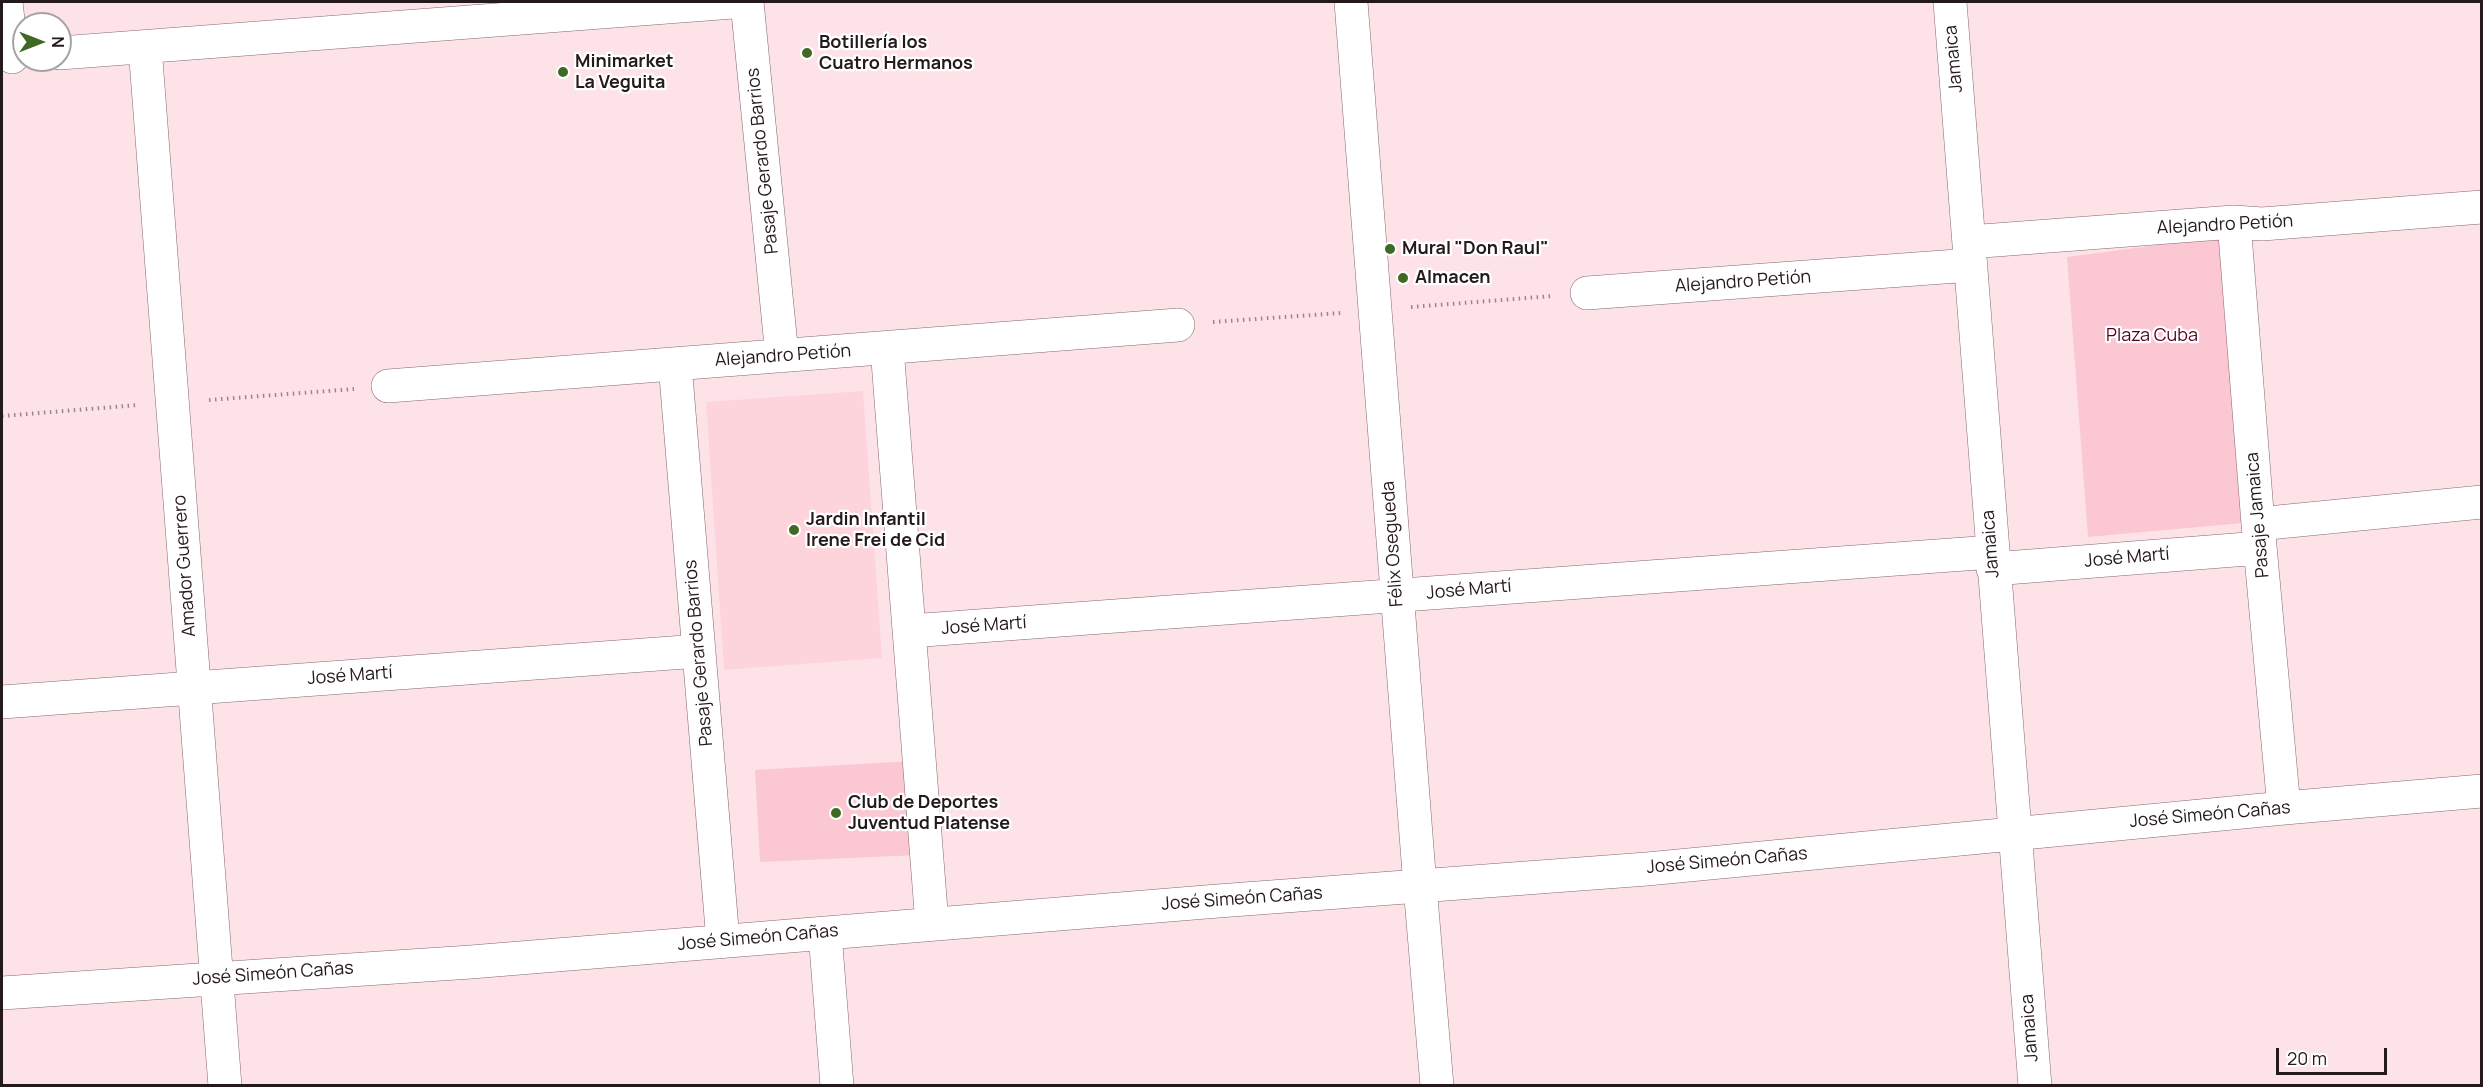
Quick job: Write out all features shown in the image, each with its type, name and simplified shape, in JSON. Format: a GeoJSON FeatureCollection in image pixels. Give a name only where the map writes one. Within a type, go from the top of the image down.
{"type":"FeatureCollection","features":[{"type":"Feature","properties":{"kind":"street"},"geometry":{"type":"LineString","coordinates":[[6,2],[12,57]]}},
{"type":"Feature","properties":{"kind":"street"},"geometry":{"type":"LineString","coordinates":[[72,52],[733,2]]}},
{"type":"Feature","properties":{"kind":"street","name":"Pasaje Gerardo Barrios"},"geometry":{"type":"LineString","coordinates":[[747,2],[782,356]]}},
{"type":"Feature","properties":{"kind":"street","name":"Félix Osegueda"},"geometry":{"type":"LineString","coordinates":[[1351,2],[1437,1086]]}},
{"type":"Feature","properties":{"kind":"street","name":"Jamaica"},"geometry":{"type":"LineString","coordinates":[[1950,2],[2035,1086]]}},
{"type":"Feature","properties":{"kind":"street","name":"Amador Guerrero"},"geometry":{"type":"LineString","coordinates":[[145,47],[225,1086]]}},
{"type":"Feature","properties":{"kind":"street","name":"Alejandro Petión"},"geometry":{"type":"LineString","coordinates":[[1587,293],[1970,254],[2234,222],[2262,224],[2481,207]]}},
{"type":"Feature","properties":{"kind":"street","name":"Pasaje Jamaica"},"geometry":{"type":"LineString","coordinates":[[2234,222],[2284,808]]}},
{"type":"Feature","properties":{"kind":"street","name":"Alejandro Petión"},"geometry":{"type":"LineString","coordinates":[[388,386],[1178,325]]}},
{"type":"Feature","properties":{"kind":"street"},"geometry":{"type":"LineString","coordinates":[[887,348],[932,924]]}},
{"type":"Feature","properties":{"kind":"street","name":"Pasaje Gerardo Barrios"},"geometry":{"type":"LineString","coordinates":[[675,364],[723,941]]}},
{"type":"Feature","properties":{"kind":"street","name":"José Martí"},"geometry":{"type":"LineString","coordinates":[[910,631],[1586,581],[1993,560],[2259,536],[2481,502]]}},
{"type":"Feature","properties":{"kind":"street","name":"José Martí"},"geometry":{"type":"LineString","coordinates":[[12,701],[699,651]]}},
{"type":"Feature","properties":{"kind":"street","name":"José Simeón Cañas"},"geometry":{"type":"LineString","coordinates":[[9,992],[471,962],[1218,901],[1647,869],[2481,791]]}},
{"type":"Feature","properties":{"kind":"street"},"geometry":{"type":"LineString","coordinates":[[825,933],[837,1086]]}},
{"type":"Feature","properties":{"kind":"shaded area","name":"Jardin Infantil Irene Frei de Cid"},"geometry":{"type":"Polygon","coordinates":[[[863,391],[882,658],[724,670],[706,402],[863,391]]]}},
{"type":"Feature","properties":{"kind":"green space","name":"Plaza Cuba"},"geometry":{"type":"Polygon","coordinates":[[[2226,236],[2243,523],[2088,537],[2067,257],[2226,236]]]}},
{"type":"Feature","properties":{"kind":"green space","name":"Club de Deportes Juventud Platense"},"geometry":{"type":"Polygon","coordinates":[[[912,761],[918,855],[760,862],[755,770],[912,761]]]}},
{"type":"Feature","properties":{"kind":"place","name":"Botillería los Cuatro Hermanos"},"geometry":{"type":"Point","coordinates":[807,53]}},
{"type":"Feature","properties":{"kind":"place","name":"Minimarket La Veguita"},"geometry":{"type":"Point","coordinates":[563,72]}},
{"type":"Feature","properties":{"kind":"place","name":"Mural \"Don Raul\""},"geometry":{"type":"Point","coordinates":[1390,249]}},
{"type":"Feature","properties":{"kind":"place","name":"Almacen"},"geometry":{"type":"Point","coordinates":[1403,278]}},
{"type":"Feature","properties":{"kind":"place","name":"Jardin Infantil Irene Frei de Cid"},"geometry":{"type":"Point","coordinates":[794,530]}},
{"type":"Feature","properties":{"kind":"place","name":"Club de Deportes Juventud Platense"},"geometry":{"type":"Point","coordinates":[836,813]}}]}
